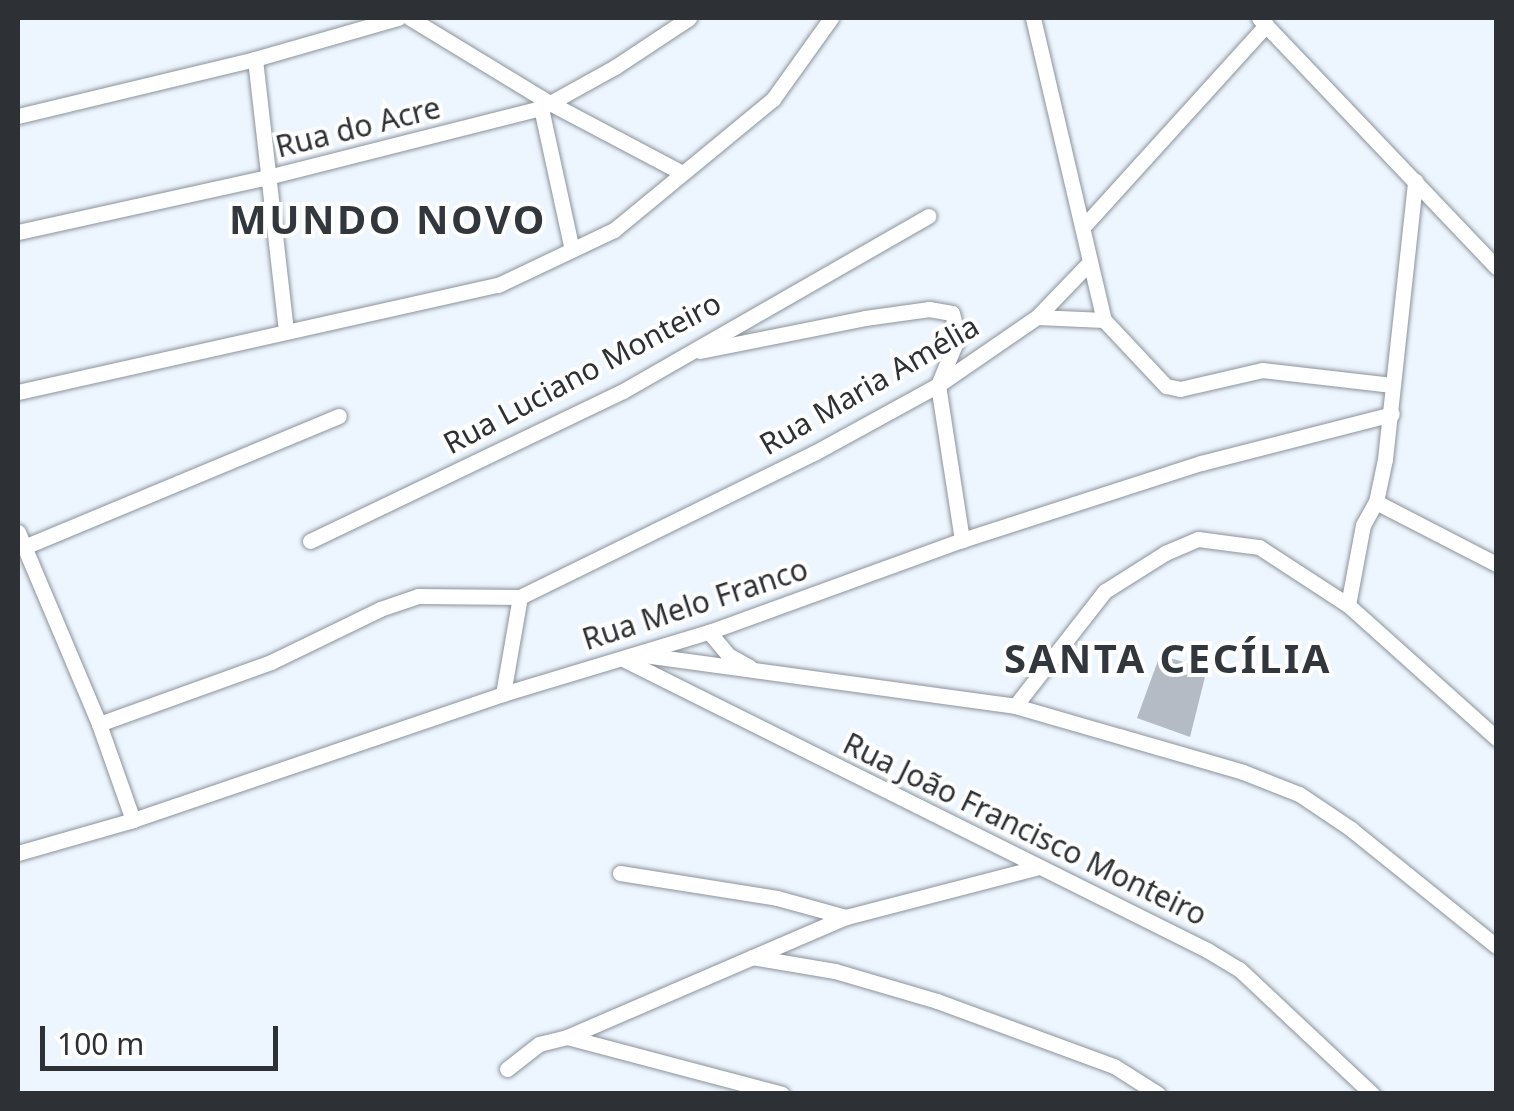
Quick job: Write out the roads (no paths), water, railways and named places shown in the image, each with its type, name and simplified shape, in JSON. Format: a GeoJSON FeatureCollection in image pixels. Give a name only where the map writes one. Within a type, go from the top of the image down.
{"type":"FeatureCollection","features":[{"type":"Feature","properties":{"kind":"street"},"geometry":{"type":"LineString","coordinates":[[18,116],[255,59],[398,18]]}},
{"type":"Feature","properties":{"kind":"street"},"geometry":{"type":"LineString","coordinates":[[410,18],[546,105],[682,173]]}},
{"type":"Feature","properties":{"kind":"street","name":"Rua do Acre"},"geometry":{"type":"LineString","coordinates":[[18,232],[268,177],[546,105],[689,18]]}},
{"type":"Feature","properties":{"kind":"street"},"geometry":{"type":"LineString","coordinates":[[18,392],[286,329],[498,285],[614,230],[774,99],[831,18]]}},
{"type":"Feature","properties":{"kind":"street"},"geometry":{"type":"LineString","coordinates":[[1033,18],[1104,320],[1166,386],[1180,389],[1262,370],[1392,385]]}},
{"type":"Feature","properties":{"kind":"street"},"geometry":{"type":"LineString","coordinates":[[1083,227],[1263,21],[1496,267]]}},
{"type":"Feature","properties":{"kind":"street"},"geometry":{"type":"LineString","coordinates":[[255,59],[286,329]]}},
{"type":"Feature","properties":{"kind":"street"},"geometry":{"type":"LineString","coordinates":[[546,105],[572,250]]}},
{"type":"Feature","properties":{"kind":"street"},"geometry":{"type":"LineString","coordinates":[[1348,605],[1363,525],[1376,502],[1392,414],[1415,181]]}},
{"type":"Feature","properties":{"kind":"street","name":"Rua Luciano Monteiro"},"geometry":{"type":"LineString","coordinates":[[310,542],[623,390],[928,216]]}},
{"type":"Feature","properties":{"kind":"street","name":"Rua Maria Amélia"},"geometry":{"type":"LineString","coordinates":[[520,597],[814,453],[938,385],[1037,317],[1088,263]]}},
{"type":"Feature","properties":{"kind":"street"},"geometry":{"type":"LineString","coordinates":[[687,353],[929,310],[952,313],[958,336],[938,385],[962,540]]}},
{"type":"Feature","properties":{"kind":"street"},"geometry":{"type":"LineString","coordinates":[[1037,317],[1104,320]]}},
{"type":"Feature","properties":{"kind":"street","name":"Rua Melo Franco"},"geometry":{"type":"LineString","coordinates":[[18,852],[133,820],[503,694],[709,632],[962,540],[1202,463],[1392,414]]}},
{"type":"Feature","properties":{"kind":"street"},"geometry":{"type":"LineString","coordinates":[[133,820],[99,724],[21,540],[338,416]]}},
{"type":"Feature","properties":{"kind":"street"},"geometry":{"type":"LineString","coordinates":[[1376,502],[1496,564]]}},
{"type":"Feature","properties":{"kind":"street"},"geometry":{"type":"LineString","coordinates":[[1014,706],[1105,591],[1165,552],[1198,540],[1259,547],[1348,605],[1496,738]]}},
{"type":"Feature","properties":{"kind":"street"},"geometry":{"type":"LineString","coordinates":[[99,724],[316,644],[380,609],[418,596],[520,597],[503,694]]}},
{"type":"Feature","properties":{"kind":"street"},"geometry":{"type":"LineString","coordinates":[[709,632],[728,654],[758,672]]}},
{"type":"Feature","properties":{"kind":"street"},"geometry":{"type":"LineString","coordinates":[[631,656],[1014,706],[1244,772],[1299,794],[1351,829],[1496,946]]}},
{"type":"Feature","properties":{"kind":"street","name":"Rua João Francisco Monteiro"},"geometry":{"type":"LineString","coordinates":[[631,656],[1035,868],[1238,969],[1372,1094]]}},
{"type":"Feature","properties":{"kind":"street"},"geometry":{"type":"LineString","coordinates":[[507,1069],[539,1044],[567,1037],[846,917],[1035,868]]}},
{"type":"Feature","properties":{"kind":"street"},"geometry":{"type":"LineString","coordinates":[[620,873],[777,898],[846,917]]}},
{"type":"Feature","properties":{"kind":"street"},"geometry":{"type":"LineString","coordinates":[[752,958],[836,971],[937,1001],[1114,1066],[1158,1094]]}},
{"type":"Feature","properties":{"kind":"street"},"geometry":{"type":"LineString","coordinates":[[567,1037],[782,1094]]}},
{"type":"Feature","properties":{"kind":"district","name":"MUNDO NOVO"},"geometry":{"type":"Point","coordinates":[388,219]}},
{"type":"Feature","properties":{"kind":"district","name":"SANTA CECÍLIA"},"geometry":{"type":"Point","coordinates":[1168,658]}}]}
